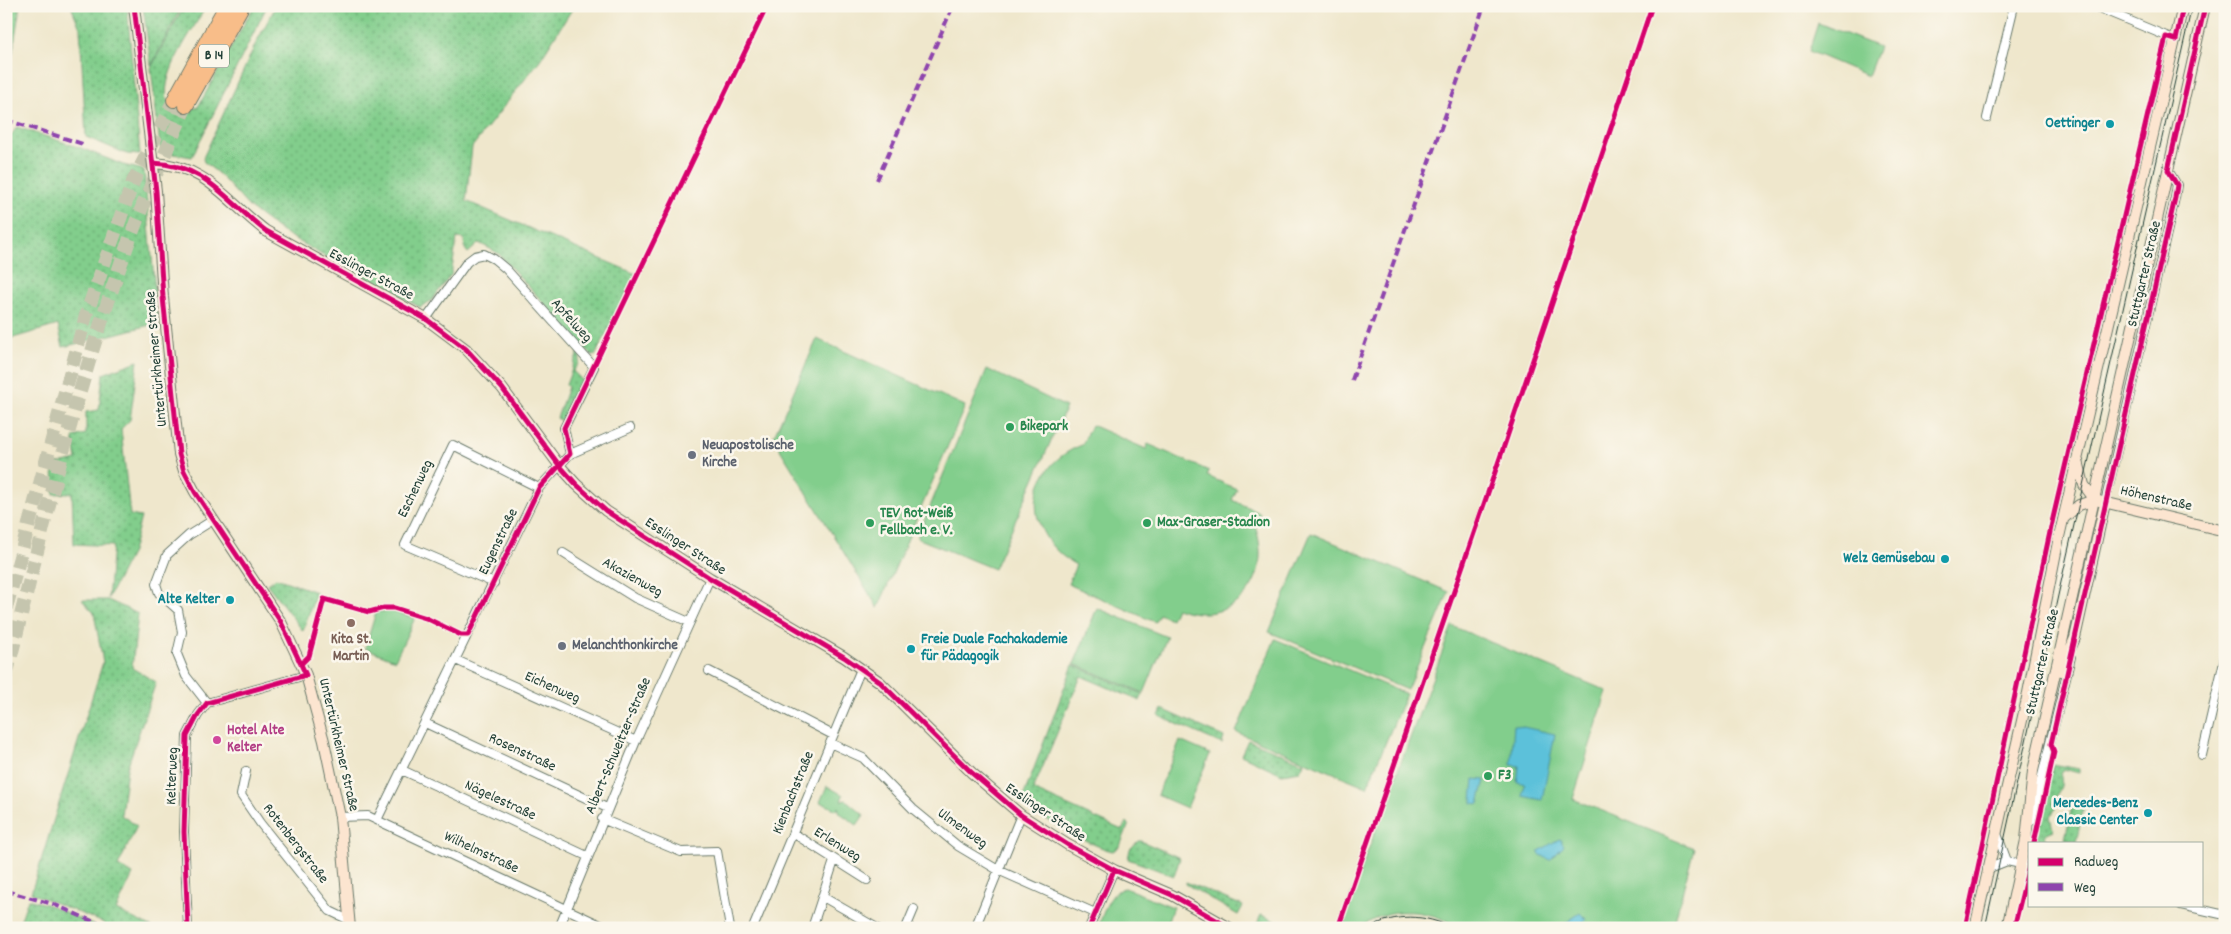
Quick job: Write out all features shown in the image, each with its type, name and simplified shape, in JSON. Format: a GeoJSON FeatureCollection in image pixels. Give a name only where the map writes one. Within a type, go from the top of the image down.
{"type":"FeatureCollection","features":[{"type":"Feature","properties":{"kind":"highway","name":"B 14"},"geometry":{"type":"LineString","coordinates":[[226,6],[180,103],[242,6]]}},
{"type":"Feature","properties":{"kind":"main road","name":"Untertürkheimer Straße"},"geometry":{"type":"LineString","coordinates":[[134,6],[153,163],[179,454],[188,478],[213,520],[281,622],[306,675],[324,741],[340,817],[350,924]]}},
{"type":"Feature","properties":{"kind":"main road","name":"Stuttgarter Straße"},"geometry":{"type":"LineString","coordinates":[[1975,928],[1987,869],[1997,834],[2064,518],[2184,6]]}},
{"type":"Feature","properties":{"kind":"main road","name":"Stuttgarter Straße"},"geometry":{"type":"LineString","coordinates":[[2007,928],[2026,864],[2026,840],[2034,771],[2048,705],[2100,501],[2168,170],[2205,6]]}},
{"type":"Feature","properties":{"kind":"main road","name":"Esslinger Straße"},"geometry":{"type":"LineString","coordinates":[[153,163],[178,166],[191,170],[212,184],[266,232],[426,318],[466,349],[502,388],[559,465],[576,484],[606,511],[710,578],[861,669],[898,699],[972,773],[1020,815],[1068,845],[1114,870],[1172,895],[1230,928]]}},
{"type":"Feature","properties":{"kind":"main road"},"geometry":{"type":"LineString","coordinates":[[2078,460],[2084,485],[2100,501]]}},
{"type":"Feature","properties":{"kind":"main road"},"geometry":{"type":"LineString","coordinates":[[2064,518],[2079,506],[2100,501]]}},
{"type":"Feature","properties":{"kind":"main road"},"geometry":{"type":"LineString","coordinates":[[2048,705],[2075,638],[2100,501]]}},
{"type":"Feature","properties":{"kind":"main road","name":"Höhenstraße"},"geometry":{"type":"LineString","coordinates":[[2100,501],[2225,531]]}},
{"type":"Feature","properties":{"kind":"street"},"geometry":{"type":"LineString","coordinates":[[1987,118],[2006,31],[2014,6]]}},
{"type":"Feature","properties":{"kind":"street"},"geometry":{"type":"LineString","coordinates":[[2094,6],[2176,40]]}},
{"type":"Feature","properties":{"kind":"street","name":"Apfelweg"},"geometry":{"type":"LineString","coordinates":[[426,318],[467,262],[475,256],[484,254],[494,259],[594,368],[564,428],[570,454]]}},
{"type":"Feature","properties":{"kind":"street"},"geometry":{"type":"LineString","coordinates":[[559,465],[570,454],[630,428]]}},
{"type":"Feature","properties":{"kind":"street","name":"Eschenweg"},"geometry":{"type":"LineString","coordinates":[[494,583],[405,544],[453,445],[539,488]]}},
{"type":"Feature","properties":{"kind":"street","name":"Eugenstraße"},"geometry":{"type":"LineString","coordinates":[[377,820],[539,488],[559,465]]}},
{"type":"Feature","properties":{"kind":"street"},"geometry":{"type":"LineString","coordinates":[[213,520],[189,535],[167,555],[156,584],[159,593],[178,610],[182,632],[177,654],[186,676],[207,703],[306,675]]}},
{"type":"Feature","properties":{"kind":"street","name":"Akazienweg"},"geometry":{"type":"LineString","coordinates":[[563,553],[635,598],[689,622]]}},
{"type":"Feature","properties":{"kind":"street","name":"Albert-Schweitzer-Straße"},"geometry":{"type":"LineString","coordinates":[[559,928],[565,908],[602,819],[710,578]]}},
{"type":"Feature","properties":{"kind":"street","name":"Stuttgarter Straße"},"geometry":{"type":"LineString","coordinates":[[2026,840],[2075,638]]}},
{"type":"Feature","properties":{"kind":"street"},"geometry":{"type":"LineString","coordinates":[[2202,755],[2225,656]]}},
{"type":"Feature","properties":{"kind":"street","name":"Eichenweg"},"geometry":{"type":"LineString","coordinates":[[456,660],[636,741]]}},
{"type":"Feature","properties":{"kind":"street","name":"Kienbachstraße"},"geometry":{"type":"LineString","coordinates":[[752,928],[861,669]]}},
{"type":"Feature","properties":{"kind":"street"},"geometry":{"type":"LineString","coordinates":[[708,671],[833,735]]}},
{"type":"Feature","properties":{"kind":"street","name":"Kelterweg"},"geometry":{"type":"LineString","coordinates":[[188,928],[184,832],[187,736],[207,703]]}},
{"type":"Feature","properties":{"kind":"street","name":"Rosenstraße"},"geometry":{"type":"LineString","coordinates":[[426,723],[607,808]]}},
{"type":"Feature","properties":{"kind":"street","name":"Ulmenweg"},"geometry":{"type":"LineString","coordinates":[[830,743],[863,758],[913,809],[958,846],[998,870],[1095,913]]}},
{"type":"Feature","properties":{"kind":"street","name":"Nägelestraße"},"geometry":{"type":"LineString","coordinates":[[402,770],[587,856]]}},
{"type":"Feature","properties":{"kind":"street","name":"Rotenbergstraße"},"geometry":{"type":"LineString","coordinates":[[246,771],[241,795],[260,823],[330,911],[350,924]]}},
{"type":"Feature","properties":{"kind":"street","name":"Wilhelmstraße"},"geometry":{"type":"LineString","coordinates":[[340,817],[357,815],[377,820],[607,928]]}},
{"type":"Feature","properties":{"kind":"street"},"geometry":{"type":"LineString","coordinates":[[974,928],[1020,815]]}},
{"type":"Feature","properties":{"kind":"street"},"geometry":{"type":"LineString","coordinates":[[602,819],[681,852],[718,851],[730,928]]}},
{"type":"Feature","properties":{"kind":"street","name":"Erlenweg"},"geometry":{"type":"LineString","coordinates":[[793,833],[834,861],[867,880]]}},
{"type":"Feature","properties":{"kind":"street"},"geometry":{"type":"LineString","coordinates":[[1997,834],[2003,862]]}},
{"type":"Feature","properties":{"kind":"street"},"geometry":{"type":"LineString","coordinates":[[812,928],[834,861]]}},
{"type":"Feature","properties":{"kind":"street"},"geometry":{"type":"LineString","coordinates":[[1987,869],[2003,862],[2026,864]]}},
{"type":"Feature","properties":{"kind":"street"},"geometry":{"type":"LineString","coordinates":[[1089,928],[1114,870]]}},
{"type":"Feature","properties":{"kind":"street"},"geometry":{"type":"LineString","coordinates":[[823,897],[876,928]]}},
{"type":"Feature","properties":{"kind":"street"},"geometry":{"type":"LineString","coordinates":[[2185,906],[2225,915]]}},
{"type":"Feature","properties":{"kind":"street"},"geometry":{"type":"LineString","coordinates":[[906,928],[914,909]]}},
{"type":"Feature","properties":{"kind":"green space"},"geometry":{"type":"Polygon","coordinates":[[[6,6],[20,6],[6,94],[6,6]]]}},
{"type":"Feature","properties":{"kind":"green space"},"geometry":{"type":"Polygon","coordinates":[[[71,6],[127,6],[140,155],[127,154],[86,137],[80,28],[71,6]]]}},
{"type":"Feature","properties":{"kind":"green space"},"geometry":{"type":"Polygon","coordinates":[[[143,6],[182,6],[151,66],[143,6]]]}},
{"type":"Feature","properties":{"kind":"green space"},"geometry":{"type":"Polygon","coordinates":[[[184,6],[206,6],[179,52],[166,89],[167,100],[187,111],[198,107],[254,6],[267,6],[192,157],[167,153],[160,147],[151,68],[184,6]]]}},
{"type":"Feature","properties":{"kind":"green space"},"geometry":{"type":"Polygon","coordinates":[[[276,6],[574,6],[540,60],[472,147],[466,201],[636,274],[595,356],[590,354],[498,253],[479,243],[468,253],[465,249],[464,239],[457,238],[451,275],[431,301],[420,307],[355,274],[281,231],[250,208],[219,174],[204,162],[203,158],[257,41],[276,6]]]}},
{"type":"Feature","properties":{"kind":"green space"},"geometry":{"type":"Polygon","coordinates":[[[1818,23],[1879,47],[1868,76],[1809,51],[1818,23]]]}},
{"type":"Feature","properties":{"kind":"green space"},"geometry":{"type":"Polygon","coordinates":[[[17,127],[81,148],[123,165],[144,170],[158,323],[63,347],[58,325],[6,340],[6,143],[17,127]]]}},
{"type":"Feature","properties":{"kind":"green space","name":"TEV Rot-Weiß Fellbach e. V."},"geometry":{"type":"Polygon","coordinates":[[[817,339],[965,406],[878,608],[773,438],[817,339]]]}},
{"type":"Feature","properties":{"kind":"green space"},"geometry":{"type":"Polygon","coordinates":[[[578,353],[580,360],[573,371],[585,383],[564,423],[557,418],[568,387],[566,385],[578,353]]]}},
{"type":"Feature","properties":{"kind":"green space"},"geometry":{"type":"Polygon","coordinates":[[[138,361],[130,420],[121,429],[130,515],[141,517],[132,552],[108,598],[113,546],[74,544],[72,493],[54,494],[53,465],[77,460],[73,437],[86,434],[86,412],[99,410],[103,374],[138,361]]]}},
{"type":"Feature","properties":{"kind":"green space"},"geometry":{"type":"Polygon","coordinates":[[[987,369],[1066,407],[994,569],[917,538],[987,369]]]}},
{"type":"Feature","properties":{"kind":"green space","name":"Max-Graser-Stadion"},"geometry":{"type":"Polygon","coordinates":[[[1091,425],[1146,449],[1148,444],[1209,471],[1207,476],[1237,489],[1232,500],[1260,513],[1255,526],[1260,546],[1259,565],[1254,582],[1244,596],[1231,606],[1215,612],[1197,613],[1176,608],[1171,619],[1159,614],[1155,622],[1068,584],[1076,565],[1058,552],[1046,537],[1038,520],[1036,502],[1039,485],[1048,469],[1062,456],[1082,445],[1091,425]]]}},
{"type":"Feature","properties":{"kind":"green space"},"geometry":{"type":"Polygon","coordinates":[[[1311,533],[1449,592],[1407,690],[1269,632],[1311,533]]]}},
{"type":"Feature","properties":{"kind":"green space"},"geometry":{"type":"Polygon","coordinates":[[[276,578],[316,592],[303,631],[267,584],[276,578]]]}},
{"type":"Feature","properties":{"kind":"green space"},"geometry":{"type":"Polygon","coordinates":[[[82,600],[108,600],[138,614],[132,668],[156,682],[127,768],[121,815],[137,826],[118,866],[133,874],[116,910],[153,928],[103,928],[104,923],[31,893],[103,662],[94,613],[82,600]]]}},
{"type":"Feature","properties":{"kind":"green space"},"geometry":{"type":"Polygon","coordinates":[[[1097,608],[1167,637],[1144,693],[1074,664],[1097,608]]]}},
{"type":"Feature","properties":{"kind":"green space"},"geometry":{"type":"Polygon","coordinates":[[[390,611],[415,618],[395,660],[365,648],[376,612],[390,611]]]}},
{"type":"Feature","properties":{"kind":"green space","name":"F3"},"geometry":{"type":"Polygon","coordinates":[[[1452,626],[1607,691],[1573,799],[1694,848],[1673,928],[1459,928],[1434,916],[1414,912],[1396,912],[1383,915],[1356,928],[1339,928],[1452,626]]]}},
{"type":"Feature","properties":{"kind":"green space"},"geometry":{"type":"Polygon","coordinates":[[[1275,639],[1406,694],[1367,787],[1236,732],[1275,639]]]}},
{"type":"Feature","properties":{"kind":"green space"},"geometry":{"type":"Polygon","coordinates":[[[1073,665],[1143,694],[1140,701],[1081,676],[1033,790],[1122,830],[1127,822],[1129,824],[1120,846],[1113,851],[1093,844],[1065,830],[1037,813],[1022,800],[1073,665]]]}},
{"type":"Feature","properties":{"kind":"green space"},"geometry":{"type":"Polygon","coordinates":[[[1162,709],[1224,737],[1222,744],[1159,716],[1162,709]]]}},
{"type":"Feature","properties":{"kind":"green space"},"geometry":{"type":"Polygon","coordinates":[[[1248,740],[1304,763],[1300,771],[1282,774],[1241,755],[1248,740]]]}},
{"type":"Feature","properties":{"kind":"green space"},"geometry":{"type":"Polygon","coordinates":[[[1180,741],[1210,754],[1187,808],[1157,795],[1180,741]]]}},
{"type":"Feature","properties":{"kind":"green space"},"geometry":{"type":"Polygon","coordinates":[[[2053,764],[2079,769],[2079,773],[2064,769],[2060,772],[2061,787],[2054,800],[2056,809],[2050,816],[2053,830],[2044,836],[2047,842],[2035,842],[2053,764]]]}},
{"type":"Feature","properties":{"kind":"green space"},"geometry":{"type":"Polygon","coordinates":[[[827,786],[843,795],[841,801],[846,800],[864,815],[857,825],[840,813],[838,807],[837,810],[820,802],[827,786]]]}},
{"type":"Feature","properties":{"kind":"green space"},"geometry":{"type":"Polygon","coordinates":[[[2073,801],[2085,803],[2076,842],[2065,839],[2073,801]]]}},
{"type":"Feature","properties":{"kind":"green space"},"geometry":{"type":"Polygon","coordinates":[[[1138,841],[1180,858],[1174,876],[1128,859],[1130,849],[1138,841]]]}},
{"type":"Feature","properties":{"kind":"green space"},"geometry":{"type":"Polygon","coordinates":[[[1186,882],[1243,906],[1238,915],[1186,884],[1186,882]]]}},
{"type":"Feature","properties":{"kind":"green space"},"geometry":{"type":"Polygon","coordinates":[[[1125,888],[1173,907],[1165,928],[1098,928],[1111,898],[1119,890],[1125,888]]]}},
{"type":"Feature","properties":{"kind":"green space"},"geometry":{"type":"Polygon","coordinates":[[[28,899],[52,906],[99,928],[18,928],[28,899]]]}},
{"type":"Feature","properties":{"kind":"green space"},"geometry":{"type":"Polygon","coordinates":[[[1261,915],[1291,928],[1263,928],[1257,924],[1261,915]]]}},
{"type":"Feature","properties":{"kind":"water"},"geometry":{"type":"Polygon","coordinates":[[[1514,725],[1555,734],[1542,800],[1522,796],[1525,784],[1517,782],[1519,766],[1511,765],[1514,725]]]}},
{"type":"Feature","properties":{"kind":"water"},"geometry":{"type":"Polygon","coordinates":[[[1474,779],[1485,780],[1479,804],[1472,803],[1474,779]]]}},
{"type":"Feature","properties":{"kind":"water"},"geometry":{"type":"Polygon","coordinates":[[[1559,839],[1564,846],[1550,860],[1539,854],[1539,851],[1559,839]]]}},
{"type":"Feature","properties":{"kind":"water"},"geometry":{"type":"Polygon","coordinates":[[[1580,913],[1586,919],[1579,928],[1558,928],[1580,913]]]}},
{"type":"Feature","properties":{"kind":"tunnel"},"geometry":{"type":"LineString","coordinates":[[6,608],[87,312],[133,182],[174,100]]}},
{"type":"Feature","properties":{"kind":"tunnel"},"geometry":{"type":"LineString","coordinates":[[6,676],[56,476],[84,376],[131,234],[186,106]]}},
{"type":"Feature","properties":{"kind":"tram line"},"geometry":{"type":"LineString","coordinates":[[1985,928],[2059,591],[2192,6]]}},
{"type":"Feature","properties":{"kind":"tram line"},"geometry":{"type":"LineString","coordinates":[[1368,928],[1389,920],[1410,917],[1432,920],[1452,928]]}},
{"type":"Feature","properties":{"kind":"marked path"},"geometry":{"type":"LineString","coordinates":[[877,180],[953,6]]}},
{"type":"Feature","properties":{"kind":"marked path"},"geometry":{"type":"LineString","coordinates":[[1352,380],[1484,6]]}},
{"type":"Feature","properties":{"kind":"marked path"},"geometry":{"type":"LineString","coordinates":[[6,120],[83,144]]}},
{"type":"Feature","properties":{"kind":"marked path"},"geometry":{"type":"LineString","coordinates":[[6,891],[53,904],[108,928]]}},
{"type":"Feature","properties":{"kind":"cycle path"},"geometry":{"type":"LineString","coordinates":[[134,6],[156,191],[163,297],[179,454],[184,471],[195,492],[281,622],[306,675],[207,703],[187,736],[184,832],[188,928]]}},
{"type":"Feature","properties":{"kind":"cycle path"},"geometry":{"type":"LineString","coordinates":[[301,664],[309,656],[324,599],[369,612],[384,608],[394,608],[426,618],[461,635],[468,635],[539,488],[570,454],[564,428],[767,6]]}},
{"type":"Feature","properties":{"kind":"cycle path"},"geometry":{"type":"LineString","coordinates":[[1338,928],[1504,446],[1652,6]]}},
{"type":"Feature","properties":{"kind":"cycle path"},"geometry":{"type":"LineString","coordinates":[[1965,928],[2053,518],[2166,37],[2176,40],[2183,6]]}},
{"type":"Feature","properties":{"kind":"cycle path"},"geometry":{"type":"LineString","coordinates":[[2034,842],[2054,752],[2051,744],[2175,198],[2177,185],[2168,170],[2205,6]]}},
{"type":"Feature","properties":{"kind":"cycle path"},"geometry":{"type":"LineString","coordinates":[[153,163],[172,165],[188,170],[215,187],[266,231],[426,319],[466,349],[502,388],[559,465],[576,484],[606,511],[710,578],[844,657],[880,682],[972,773],[1021,815],[1068,845],[1114,870],[1172,895],[1230,928]]}},
{"type":"Feature","properties":{"kind":"cycle path"},"geometry":{"type":"LineString","coordinates":[[1089,928],[1114,870]]}},
{"type":"Feature","properties":{"kind":"cycle path"},"geometry":{"type":"LineString","coordinates":[[2014,928],[2028,870]]}},
{"type":"Feature","properties":{"kind":"place","name":"Oettinger"},"geometry":{"type":"Point","coordinates":[2110,124]}},
{"type":"Feature","properties":{"kind":"place","name":"Bikepark"},"geometry":{"type":"Point","coordinates":[1010,427]}},
{"type":"Feature","properties":{"kind":"place","name":"Neuapostolische Kirche"},"geometry":{"type":"Point","coordinates":[692,455]}},
{"type":"Feature","properties":{"kind":"place","name":"TEV Rot-Weiß Fellbach e. V."},"geometry":{"type":"Point","coordinates":[870,523]}},
{"type":"Feature","properties":{"kind":"place","name":"Max-Graser-Stadion"},"geometry":{"type":"Point","coordinates":[1147,523]}},
{"type":"Feature","properties":{"kind":"place","name":"Welz Gemüsebau"},"geometry":{"type":"Point","coordinates":[1945,559]}},
{"type":"Feature","properties":{"kind":"place","name":"Alte Kelter"},"geometry":{"type":"Point","coordinates":[230,600]}},
{"type":"Feature","properties":{"kind":"place","name":"Kita St. Martin"},"geometry":{"type":"Point","coordinates":[351,623]}},
{"type":"Feature","properties":{"kind":"place","name":"Melanchthonkirche"},"geometry":{"type":"Point","coordinates":[562,646]}},
{"type":"Feature","properties":{"kind":"place","name":"Freie Duale Fachakademie für Pädagogik"},"geometry":{"type":"Point","coordinates":[911,649]}},
{"type":"Feature","properties":{"kind":"place","name":"Hotel Alte Kelter"},"geometry":{"type":"Point","coordinates":[217,740]}},
{"type":"Feature","properties":{"kind":"place","name":"F3"},"geometry":{"type":"Point","coordinates":[1488,776]}},
{"type":"Feature","properties":{"kind":"place","name":"Mercedes-Benz Classic Center"},"geometry":{"type":"Point","coordinates":[2148,813]}}]}
